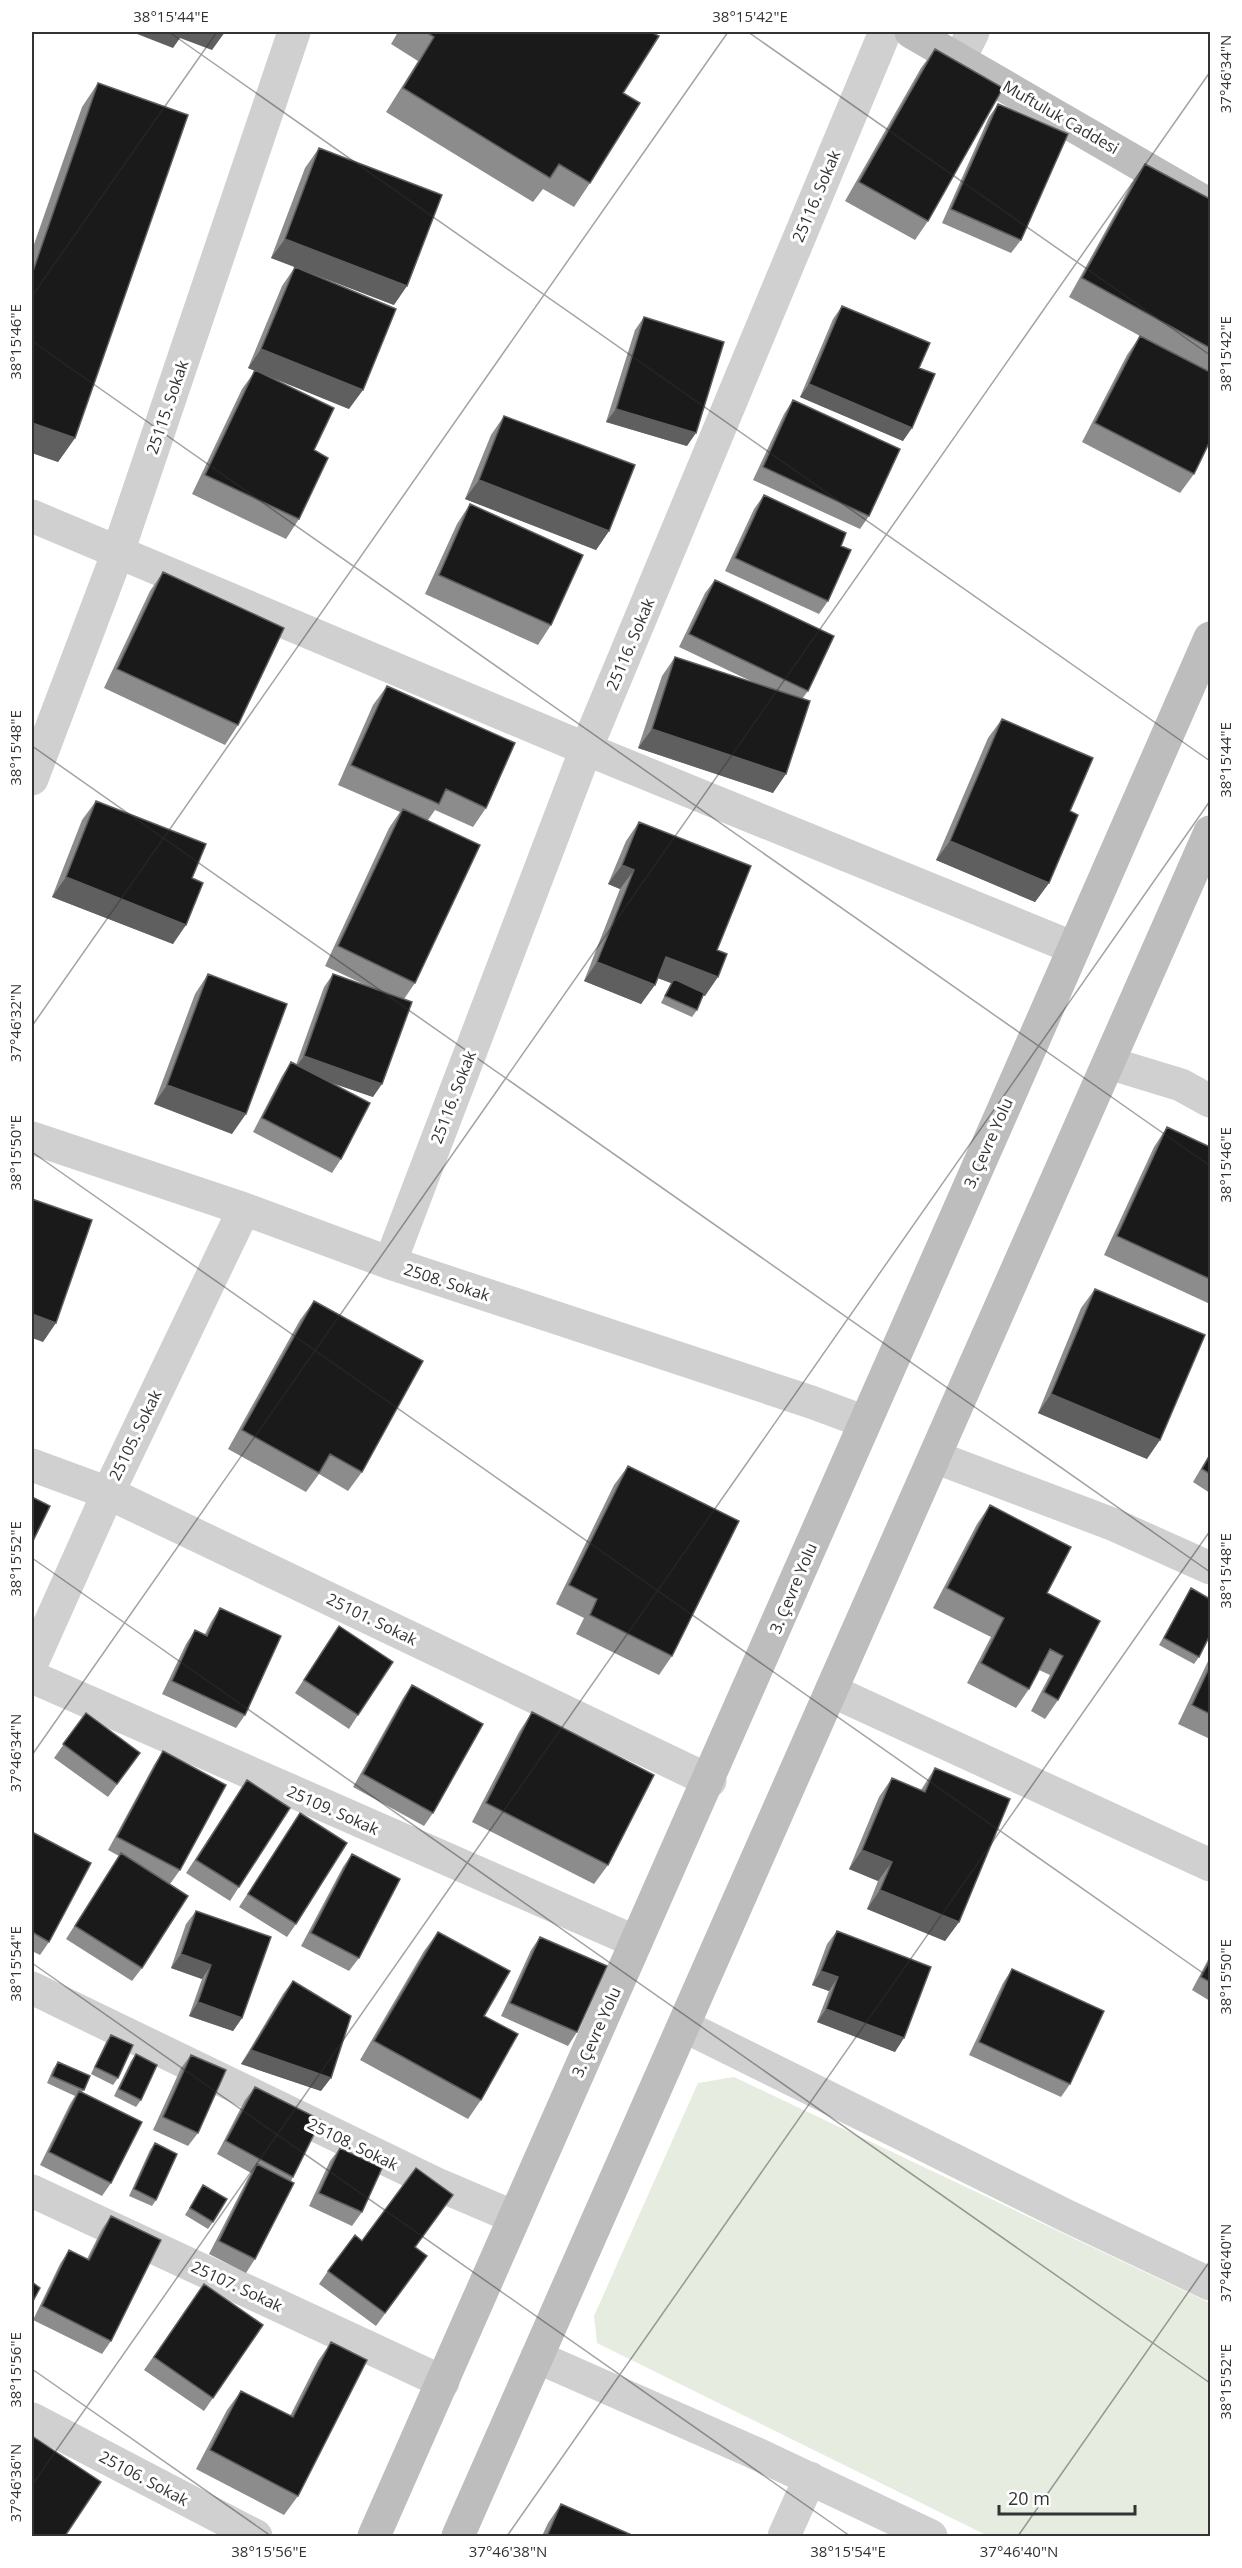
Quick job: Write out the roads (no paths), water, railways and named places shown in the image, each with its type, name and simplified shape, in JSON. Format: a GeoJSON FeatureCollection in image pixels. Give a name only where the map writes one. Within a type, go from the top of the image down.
{"type":"FeatureCollection","features":[{"type":"Feature","properties":{"kind":"main road","name":"Muftuluk Caddesi"},"geometry":{"type":"LineString","coordinates":[[911,32],[967,45],[1210,205]]}},
{"type":"Feature","properties":{"kind":"main road","name":"3. Çevre Yolu"},"geometry":{"type":"LineString","coordinates":[[374,2536],[636,1942],[710,1781],[865,1422],[1210,638]]}},
{"type":"Feature","properties":{"kind":"main road"},"geometry":{"type":"LineString","coordinates":[[458,2536],[1210,832]]}},
{"type":"Feature","properties":{"kind":"street","name":"25115. Sokak"},"geometry":{"type":"LineString","coordinates":[[32,778],[118,552],[294,32]]}},
{"type":"Feature","properties":{"kind":"street","name":"25116. Sokak"},"geometry":{"type":"LineString","coordinates":[[390,1263],[586,749],[885,32]]}},
{"type":"Feature","properties":{"kind":"street"},"geometry":{"type":"LineString","coordinates":[[32,516],[586,749],[1074,948]]}},
{"type":"Feature","properties":{"kind":"street"},"geometry":{"type":"LineString","coordinates":[[1108,1063],[1181,1085],[1210,1101]]}},
{"type":"Feature","properties":{"kind":"street","name":"2508. Sokak"},"geometry":{"type":"LineString","coordinates":[[32,1138],[244,1209],[390,1263],[812,1402],[865,1422]]}},
{"type":"Feature","properties":{"kind":"street","name":"25105. Sokak"},"geometry":{"type":"LineString","coordinates":[[32,1663],[108,1492],[244,1209]]}},
{"type":"Feature","properties":{"kind":"street"},"geometry":{"type":"LineString","coordinates":[[934,1457],[1112,1524],[1210,1568]]}},
{"type":"Feature","properties":{"kind":"street","name":"25101. Sokak"},"geometry":{"type":"LineString","coordinates":[[32,1466],[108,1492],[710,1781]]}},
{"type":"Feature","properties":{"kind":"street","name":"25109. Sokak"},"geometry":{"type":"LineString","coordinates":[[32,1677],[636,1942]]}},
{"type":"Feature","properties":{"kind":"street"},"geometry":{"type":"LineString","coordinates":[[831,1691],[1210,1865]]}},
{"type":"Feature","properties":{"kind":"street","name":"25108. Sokak"},"geometry":{"type":"LineString","coordinates":[[32,1988],[429,2180],[514,2217]]}},
{"type":"Feature","properties":{"kind":"street"},"geometry":{"type":"LineString","coordinates":[[684,2026],[1065,2215],[1210,2284]]}},
{"type":"Feature","properties":{"kind":"street","name":"25107. Sokak"},"geometry":{"type":"LineString","coordinates":[[32,2191],[443,2382]]}},
{"type":"Feature","properties":{"kind":"street"},"geometry":{"type":"LineString","coordinates":[[537,2357],[810,2478],[931,2536]]}},
{"type":"Feature","properties":{"kind":"street","name":"25106. Sokak"},"geometry":{"type":"LineString","coordinates":[[32,2420],[256,2536]]}},
{"type":"Feature","properties":{"kind":"street"},"geometry":{"type":"LineString","coordinates":[[784,2536],[810,2478]]}}]}
